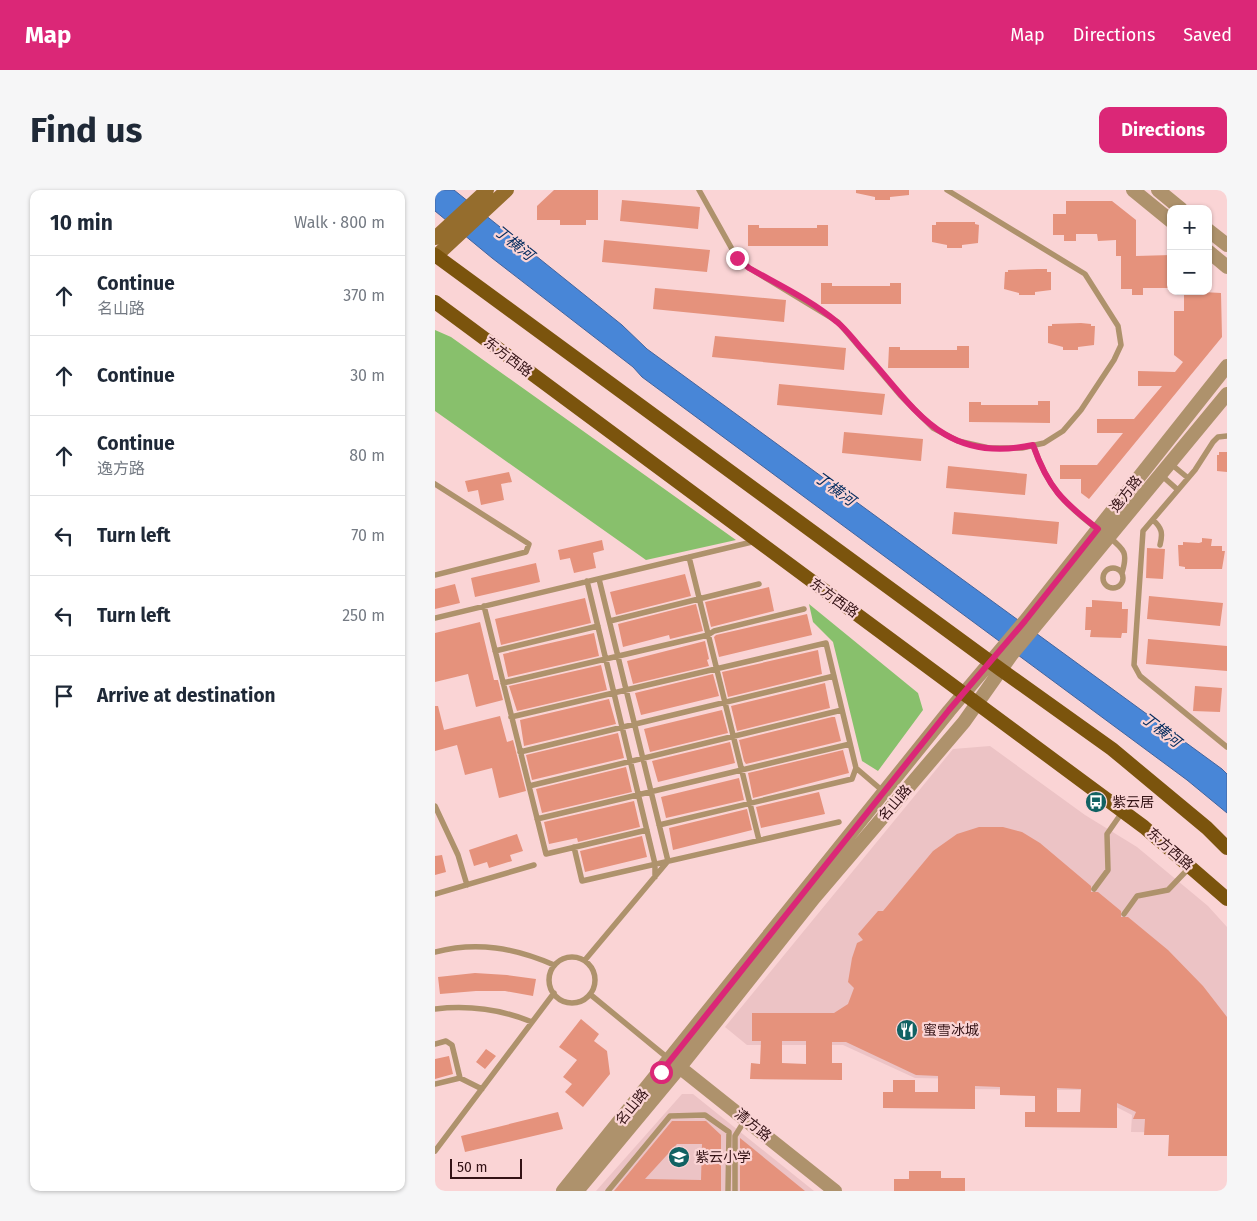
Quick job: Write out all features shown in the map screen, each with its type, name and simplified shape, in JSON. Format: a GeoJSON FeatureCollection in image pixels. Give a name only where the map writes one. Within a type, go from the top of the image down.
{"type":"FeatureCollection","features":[{"type":"Feature","properties":{"kind":"main road"},"geometry":{"type":"LineString","coordinates":[[507,190],[486,197],[453,230],[435,256],[1112,748],[1207,828],[1227,848]]}},
{"type":"Feature","properties":{"kind":"main road"},"geometry":{"type":"LineString","coordinates":[[435,238],[453,230]]}},
{"type":"Feature","properties":{"kind":"main road","name":"东方西路"},"geometry":{"type":"LineString","coordinates":[[435,302],[1123,811],[1227,900]]}},
{"type":"Feature","properties":{"kind":"street"},"geometry":{"type":"LineString","coordinates":[[1133,190],[1167,218]]}},
{"type":"Feature","properties":{"kind":"street"},"geometry":{"type":"LineString","coordinates":[[1158,190],[1176,205]]}},
{"type":"Feature","properties":{"kind":"street"},"geometry":{"type":"LineString","coordinates":[[1212,233],[1227,245]]}},
{"type":"Feature","properties":{"kind":"street"},"geometry":{"type":"LineString","coordinates":[[1212,254],[1227,267]]}},
{"type":"Feature","properties":{"kind":"street","name":"逸方路"},"geometry":{"type":"LineString","coordinates":[[996,665],[1103,534],[1227,366]]}},
{"type":"Feature","properties":{"kind":"street","name":"逸方路"},"geometry":{"type":"LineString","coordinates":[[1103,534],[1161,476],[1227,394]]}},
{"type":"Feature","properties":{"kind":"street","name":"名山路"},"geometry":{"type":"LineString","coordinates":[[577,1191],[884,792],[964,693],[996,665]]}},
{"type":"Feature","properties":{"kind":"street","name":"名山路"},"geometry":{"type":"LineString","coordinates":[[563,1191],[675,1064],[964,722],[996,665]]}},
{"type":"Feature","properties":{"kind":"street","name":"清方路"},"geometry":{"type":"LineString","coordinates":[[675,1064],[835,1191]]}},
{"type":"Feature","properties":{"kind":"lane"},"geometry":{"type":"LineString","coordinates":[[699,190],[737,258],[749,268],[838,322],[900,394],[933,428],[957,441],[989,448],[1022,448],[1044,443],[1063,431],[1081,410],[1114,360],[1121,344],[1118,326],[1085,274],[956,192],[947,190]]}},
{"type":"Feature","properties":{"kind":"lane"},"geometry":{"type":"LineString","coordinates":[[1227,436],[1218,437],[1213,442],[1188,478],[1143,531],[1134,665],[1136,672],[1227,747]]}},
{"type":"Feature","properties":{"kind":"lane"},"geometry":{"type":"LineString","coordinates":[[1033,445],[1042,471],[1055,492],[1125,553],[1126,560],[1121,573]]}},
{"type":"Feature","properties":{"kind":"lane"},"geometry":{"type":"LineString","coordinates":[[1171,463],[1188,478]]}},
{"type":"Feature","properties":{"kind":"lane"},"geometry":{"type":"LineString","coordinates":[[1161,476],[1178,490]]}},
{"type":"Feature","properties":{"kind":"lane"},"geometry":{"type":"LineString","coordinates":[[435,484],[525,540],[529,544],[529,548],[526,552],[435,575]]}},
{"type":"Feature","properties":{"kind":"lane"},"geometry":{"type":"LineString","coordinates":[[1153,520],[1161,527],[1163,534],[1160,545]]}},
{"type":"Feature","properties":{"kind":"lane"},"geometry":{"type":"LineString","coordinates":[[435,618],[756,541]]}},
{"type":"Feature","properties":{"kind":"lane"},"geometry":{"type":"LineString","coordinates":[[689,557],[759,840]]}},
{"type":"Feature","properties":{"kind":"lane"},"geometry":{"type":"LineString","coordinates":[[599,579],[668,861]]}},
{"type":"Feature","properties":{"kind":"lane"},"geometry":{"type":"LineString","coordinates":[[587,581],[655,864],[655,877]]}},
{"type":"Feature","properties":{"kind":"lane"},"geometry":{"type":"LineString","coordinates":[[610,621],[759,584]]}},
{"type":"Feature","properties":{"kind":"lane"},"geometry":{"type":"LineString","coordinates":[[484,606],[546,854],[647,830]]}},
{"type":"Feature","properties":{"kind":"lane"},"geometry":{"type":"LineString","coordinates":[[503,682],[709,635],[714,631],[804,609]]}},
{"type":"Feature","properties":{"kind":"lane"},"geometry":{"type":"LineString","coordinates":[[495,651],[598,626]]}},
{"type":"Feature","properties":{"kind":"lane"},"geometry":{"type":"LineString","coordinates":[[511,717],[825,643],[856,768],[852,779],[659,825]]}},
{"type":"Feature","properties":{"kind":"lane"},"geometry":{"type":"LineString","coordinates":[[520,752],[833,676]]}},
{"type":"Feature","properties":{"kind":"lane"},"geometry":{"type":"LineString","coordinates":[[529,786],[842,710]]}},
{"type":"Feature","properties":{"kind":"lane"},"geometry":{"type":"LineString","coordinates":[[537,820],[850,744]]}},
{"type":"Feature","properties":{"kind":"lane"},"geometry":{"type":"LineString","coordinates":[[856,768],[884,792]]}},
{"type":"Feature","properties":{"kind":"lane"},"geometry":{"type":"LineString","coordinates":[[435,806],[458,855],[467,885]]}},
{"type":"Feature","properties":{"kind":"lane"},"geometry":{"type":"LineString","coordinates":[[1094,889],[1108,870],[1107,834],[1123,811]]}},
{"type":"Feature","properties":{"kind":"lane"},"geometry":{"type":"LineString","coordinates":[[574,847],[582,881],[839,822]]}},
{"type":"Feature","properties":{"kind":"lane"},"geometry":{"type":"LineString","coordinates":[[585,960],[668,861]]}},
{"type":"Feature","properties":{"kind":"lane"},"geometry":{"type":"LineString","coordinates":[[435,894],[534,866]]}},
{"type":"Feature","properties":{"kind":"lane"},"geometry":{"type":"LineString","coordinates":[[1124,914],[1137,896],[1168,890],[1190,867]]}},
{"type":"Feature","properties":{"kind":"lane"},"geometry":{"type":"LineString","coordinates":[[435,952],[475,946],[503,947],[532,955],[554,965]]}},
{"type":"Feature","properties":{"kind":"lane"},"geometry":{"type":"LineString","coordinates":[[576,956],[585,960],[592,967],[596,976],[595,986],[591,994],[583,1000],[574,1003],[565,1002],[554,993],[549,980],[554,965],[568,957],[576,956]]}},
{"type":"Feature","properties":{"kind":"lane"},"geometry":{"type":"LineString","coordinates":[[435,1151],[554,993]]}},
{"type":"Feature","properties":{"kind":"lane"},"geometry":{"type":"LineString","coordinates":[[591,994],[675,1064]]}},
{"type":"Feature","properties":{"kind":"lane"},"geometry":{"type":"LineString","coordinates":[[435,1009],[479,1008],[509,1012],[532,1022]]}},
{"type":"Feature","properties":{"kind":"lane"},"geometry":{"type":"LineString","coordinates":[[435,1044],[446,1041],[451,1045],[460,1078]]}},
{"type":"Feature","properties":{"kind":"lane"},"geometry":{"type":"LineString","coordinates":[[435,1084],[460,1078],[481,1089]]}},
{"type":"Feature","properties":{"kind":"lane"},"geometry":{"type":"LineString","coordinates":[[608,1191],[670,1116],[705,1115],[729,1132],[728,1191]]}},
{"type":"Feature","properties":{"kind":"lane"},"geometry":{"type":"LineString","coordinates":[[735,1191],[735,1136],[745,1120]]}},
{"type":"Feature","properties":{"kind":"shaded area"},"geometry":{"type":"Polygon","coordinates":[[[990,746],[1085,815],[1137,847],[1208,906],[1227,927],[1227,1133],[1131,1132],[1132,1115],[1083,1090],[967,1089],[967,1079],[915,1078],[843,1045],[747,1045],[725,1027],[953,749],[990,746]]]}},
{"type":"Feature","properties":{"kind":"shaded area","name":"紫云小学"},"geometry":{"type":"Polygon","coordinates":[[[682,1094],[693,1094],[814,1191],[596,1191],[682,1094]]]}},
{"type":"Feature","properties":{"kind":"green space"},"geometry":{"type":"Polygon","coordinates":[[[435,330],[451,337],[736,540],[646,560],[435,411],[435,330]]]}},
{"type":"Feature","properties":{"kind":"green space"},"geometry":{"type":"Polygon","coordinates":[[[809,604],[918,693],[923,710],[878,771],[862,761],[833,642],[813,622],[809,604]]]}},
{"type":"Feature","properties":{"kind":"water","name":"丁横河"},"geometry":{"type":"Polygon","coordinates":[[[435,190],[454,190],[622,325],[647,349],[1222,769],[1227,774],[1227,813],[1187,780],[642,377],[633,367],[492,258],[435,211],[435,190]]]}},
{"type":"Feature","properties":{"kind":"building"},"geometry":{"type":"Polygon","coordinates":[[[554,190],[598,190],[598,220],[586,220],[586,225],[560,225],[560,220],[537,220],[537,206],[554,190]]]}},
{"type":"Feature","properties":{"kind":"building"},"geometry":{"type":"Polygon","coordinates":[[[856,190],[909,190],[909,195],[890,197],[890,200],[875,200],[875,197],[856,193],[856,190]]]}},
{"type":"Feature","properties":{"kind":"building"},"geometry":{"type":"Polygon","coordinates":[[[622,200],[700,207],[698,229],[620,221],[622,200]]]}},
{"type":"Feature","properties":{"kind":"building"},"geometry":{"type":"Polygon","coordinates":[[[1066,201],[1112,201],[1136,220],[1136,256],[1167,255],[1167,288],[1143,288],[1143,295],[1132,295],[1132,289],[1121,289],[1121,256],[1116,256],[1116,240],[1098,241],[1097,234],[1076,234],[1076,241],[1064,241],[1064,235],[1053,235],[1053,214],[1066,214],[1066,201]]]}},
{"type":"Feature","properties":{"kind":"building"},"geometry":{"type":"Polygon","coordinates":[[[936,222],[975,222],[975,224],[979,225],[978,243],[962,245],[962,248],[947,248],[947,245],[932,242],[932,225],[936,225],[936,222]]]}},
{"type":"Feature","properties":{"kind":"building"},"geometry":{"type":"Polygon","coordinates":[[[748,225],[759,225],[759,228],[817,228],[817,225],[828,225],[828,246],[748,246],[748,225]]]}},
{"type":"Feature","properties":{"kind":"building"},"geometry":{"type":"Polygon","coordinates":[[[604,240],[710,250],[707,272],[602,262],[604,240]]]}},
{"type":"Feature","properties":{"kind":"building"},"geometry":{"type":"Polygon","coordinates":[[[1047,269],[1047,272],[1051,272],[1051,290],[1035,292],[1035,295],[1019,295],[1019,293],[1004,289],[1005,272],[1008,272],[1008,270],[1047,269]]]}},
{"type":"Feature","properties":{"kind":"building"},"geometry":{"type":"Polygon","coordinates":[[[821,283],[832,283],[832,286],[890,286],[890,283],[901,283],[901,304],[821,304],[821,283]]]}},
{"type":"Feature","properties":{"kind":"building"},"geometry":{"type":"Polygon","coordinates":[[[655,288],[786,300],[784,322],[653,309],[655,288]]]}},
{"type":"Feature","properties":{"kind":"building"},"geometry":{"type":"Polygon","coordinates":[[[1212,293],[1221,293],[1222,337],[1089,499],[1081,493],[1081,479],[1060,479],[1060,465],[1097,465],[1123,433],[1097,433],[1097,419],[1134,419],[1162,386],[1138,386],[1138,371],[1175,372],[1183,362],[1174,355],[1174,311],[1184,311],[1184,295],[1212,295],[1212,293]]]}},
{"type":"Feature","properties":{"kind":"building"},"geometry":{"type":"Polygon","coordinates":[[[1081,323],[1095,326],[1094,345],[1078,347],[1078,350],[1063,350],[1063,347],[1048,343],[1048,326],[1052,326],[1052,324],[1081,323]]]}},
{"type":"Feature","properties":{"kind":"building"},"geometry":{"type":"Polygon","coordinates":[[[715,336],[846,348],[844,370],[712,357],[715,336]]]}},
{"type":"Feature","properties":{"kind":"building"},"geometry":{"type":"Polygon","coordinates":[[[957,346],[969,346],[969,368],[888,368],[889,347],[900,347],[900,350],[957,350],[957,346]]]}},
{"type":"Feature","properties":{"kind":"building"},"geometry":{"type":"Polygon","coordinates":[[[779,384],[885,394],[882,415],[777,405],[779,384]]]}},
{"type":"Feature","properties":{"kind":"building"},"geometry":{"type":"Polygon","coordinates":[[[1038,401],[1050,401],[1050,423],[969,422],[969,402],[981,402],[981,405],[1038,405],[1038,401]]]}},
{"type":"Feature","properties":{"kind":"building"},"geometry":{"type":"Polygon","coordinates":[[[844,432],[923,439],[921,461],[842,453],[844,432]]]}},
{"type":"Feature","properties":{"kind":"building"},"geometry":{"type":"Polygon","coordinates":[[[1219,452],[1227,452],[1227,472],[1217,471],[1217,455],[1219,455],[1219,452]]]}},
{"type":"Feature","properties":{"kind":"building"},"geometry":{"type":"Polygon","coordinates":[[[948,466],[1027,474],[1025,495],[946,488],[948,466]]]}},
{"type":"Feature","properties":{"kind":"building"},"geometry":{"type":"Polygon","coordinates":[[[509,472],[512,482],[501,484],[504,500],[481,505],[478,490],[468,492],[465,481],[509,472]]]}},
{"type":"Feature","properties":{"kind":"building"},"geometry":{"type":"Polygon","coordinates":[[[954,512],[1059,522],[1057,544],[952,534],[954,512]]]}},
{"type":"Feature","properties":{"kind":"building"},"geometry":{"type":"Polygon","coordinates":[[[1202,538],[1212,539],[1211,546],[1222,546],[1222,551],[1225,551],[1222,569],[1185,569],[1185,567],[1179,566],[1178,545],[1183,545],[1183,542],[1199,543],[1202,542],[1202,538]]]}},
{"type":"Feature","properties":{"kind":"building"},"geometry":{"type":"Polygon","coordinates":[[[602,540],[604,550],[593,553],[596,568],[574,573],[570,558],[560,560],[558,550],[602,540]]]}},
{"type":"Feature","properties":{"kind":"building"},"geometry":{"type":"Polygon","coordinates":[[[1147,548],[1165,549],[1163,579],[1146,578],[1147,548]]]}},
{"type":"Feature","properties":{"kind":"building"},"geometry":{"type":"Polygon","coordinates":[[[536,563],[540,582],[475,597],[471,578],[536,563]]]}},
{"type":"Feature","properties":{"kind":"building"},"geometry":{"type":"Polygon","coordinates":[[[685,574],[691,596],[616,615],[610,592],[685,574]]]}},
{"type":"Feature","properties":{"kind":"building"},"geometry":{"type":"Polygon","coordinates":[[[455,584],[460,603],[435,609],[435,589],[455,584]]]}},
{"type":"Feature","properties":{"kind":"building"},"geometry":{"type":"Polygon","coordinates":[[[769,587],[774,611],[711,627],[705,602],[769,587]]]}},
{"type":"Feature","properties":{"kind":"building"},"geometry":{"type":"Polygon","coordinates":[[[1149,596],[1223,603],[1220,626],[1147,619],[1149,596]]]}},
{"type":"Feature","properties":{"kind":"building"},"geometry":{"type":"Polygon","coordinates":[[[585,598],[591,623],[501,645],[495,619],[585,598]]]}},
{"type":"Feature","properties":{"kind":"building"},"geometry":{"type":"Polygon","coordinates":[[[1092,600],[1122,602],[1122,609],[1128,609],[1127,633],[1122,633],[1121,638],[1090,637],[1091,630],[1085,630],[1086,607],[1092,607],[1092,600]]]}},
{"type":"Feature","properties":{"kind":"building"},"geometry":{"type":"Polygon","coordinates":[[[696,604],[703,631],[670,639],[669,635],[623,647],[618,624],[696,604]]]}},
{"type":"Feature","properties":{"kind":"building"},"geometry":{"type":"Polygon","coordinates":[[[807,614],[812,635],[719,657],[714,637],[716,635],[807,614]]]}},
{"type":"Feature","properties":{"kind":"building"},"geometry":{"type":"Polygon","coordinates":[[[480,622],[494,680],[498,680],[503,700],[476,707],[468,674],[435,682],[435,633],[480,622]]]}},
{"type":"Feature","properties":{"kind":"building"},"geometry":{"type":"Polygon","coordinates":[[[594,633],[599,656],[508,677],[503,654],[594,633]]]}},
{"type":"Feature","properties":{"kind":"building"},"geometry":{"type":"Polygon","coordinates":[[[1148,639],[1227,646],[1227,671],[1146,664],[1148,639]]]}},
{"type":"Feature","properties":{"kind":"building"},"geometry":{"type":"Polygon","coordinates":[[[705,641],[709,666],[633,684],[627,661],[705,641]]]}},
{"type":"Feature","properties":{"kind":"building"},"geometry":{"type":"Polygon","coordinates":[[[818,650],[822,674],[728,697],[722,672],[818,650]]]}},
{"type":"Feature","properties":{"kind":"building"},"geometry":{"type":"Polygon","coordinates":[[[601,665],[607,690],[517,711],[509,686],[601,665]]]}},
{"type":"Feature","properties":{"kind":"building"},"geometry":{"type":"Polygon","coordinates":[[[713,674],[719,696],[641,715],[635,693],[713,674]]]}},
{"type":"Feature","properties":{"kind":"building"},"geometry":{"type":"Polygon","coordinates":[[[825,683],[830,708],[737,731],[731,706],[825,683]]]}},
{"type":"Feature","properties":{"kind":"building"},"geometry":{"type":"Polygon","coordinates":[[[1195,686],[1222,688],[1220,712],[1193,711],[1195,686]]]}},
{"type":"Feature","properties":{"kind":"building"},"geometry":{"type":"Polygon","coordinates":[[[609,699],[616,724],[524,746],[520,720],[609,699]]]}},
{"type":"Feature","properties":{"kind":"building"},"geometry":{"type":"Polygon","coordinates":[[[435,706],[438,706],[444,730],[500,716],[507,742],[513,740],[526,791],[499,798],[492,768],[465,775],[457,745],[435,751],[435,706]]]}},
{"type":"Feature","properties":{"kind":"building"},"geometry":{"type":"Polygon","coordinates":[[[722,710],[728,733],[650,752],[644,729],[722,710]]]}},
{"type":"Feature","properties":{"kind":"building"},"geometry":{"type":"Polygon","coordinates":[[[835,717],[841,741],[746,764],[744,761],[739,740],[835,717]]]}},
{"type":"Feature","properties":{"kind":"building"},"geometry":{"type":"Polygon","coordinates":[[[618,733],[624,758],[532,780],[526,755],[618,733]]]}},
{"type":"Feature","properties":{"kind":"building"},"geometry":{"type":"Polygon","coordinates":[[[730,742],[735,763],[658,782],[652,761],[730,742]]]}},
{"type":"Feature","properties":{"kind":"building"},"geometry":{"type":"Polygon","coordinates":[[[843,750],[849,773],[753,798],[748,773],[843,750]]]}},
{"type":"Feature","properties":{"kind":"building"},"geometry":{"type":"Polygon","coordinates":[[[626,767],[632,792],[542,813],[536,789],[626,767]]]}},
{"type":"Feature","properties":{"kind":"building"},"geometry":{"type":"Polygon","coordinates":[[[739,778],[744,800],[666,818],[661,797],[739,778]]]}},
{"type":"Feature","properties":{"kind":"building"},"geometry":{"type":"Polygon","coordinates":[[[819,792],[825,814],[761,828],[756,807],[819,792]]]}},
{"type":"Feature","properties":{"kind":"building"},"geometry":{"type":"Polygon","coordinates":[[[634,801],[640,827],[578,842],[577,838],[549,844],[544,822],[634,801]]]}},
{"type":"Feature","properties":{"kind":"building"},"geometry":{"type":"Polygon","coordinates":[[[747,809],[752,830],[673,850],[669,828],[747,809]]]}},
{"type":"Feature","properties":{"kind":"building"},"geometry":{"type":"Polygon","coordinates":[[[979,827],[1003,827],[1022,832],[1040,843],[1091,886],[1091,892],[1098,892],[1121,911],[1121,917],[1128,917],[1168,950],[1203,986],[1227,1017],[1227,1156],[1168,1156],[1169,1135],[1144,1135],[1145,1119],[1133,1119],[1136,1112],[1117,1103],[1117,1128],[1025,1127],[1025,1112],[1035,1112],[1035,1096],[1000,1095],[1000,1087],[975,1086],[975,1109],[883,1108],[883,1092],[893,1092],[893,1080],[915,1080],[915,1092],[938,1092],[938,1076],[916,1075],[846,1042],[832,1042],[832,1063],[842,1063],[842,1080],[750,1079],[751,1063],[760,1064],[761,1041],[752,1041],[752,1013],[834,1013],[848,1004],[854,988],[848,982],[852,958],[857,943],[863,940],[858,934],[878,911],[883,911],[933,851],[957,834],[979,827]],[[782,1041],[782,1063],[806,1064],[806,1041],[782,1041]],[[1057,1088],[1057,1112],[1080,1112],[1081,1089],[1057,1088]]]}},
{"type":"Feature","properties":{"kind":"building"},"geometry":{"type":"Polygon","coordinates":[[[517,834],[523,851],[510,855],[512,861],[489,868],[487,862],[474,866],[469,850],[517,834]]]}},
{"type":"Feature","properties":{"kind":"building"},"geometry":{"type":"Polygon","coordinates":[[[642,836],[647,857],[585,872],[580,851],[642,836]]]}},
{"type":"Feature","properties":{"kind":"building"},"geometry":{"type":"Polygon","coordinates":[[[442,855],[446,872],[435,875],[435,856],[442,855]]]}},
{"type":"Feature","properties":{"kind":"building"},"geometry":{"type":"Polygon","coordinates":[[[475,973],[536,979],[533,996],[505,991],[440,994],[438,977],[475,973]]]}},
{"type":"Feature","properties":{"kind":"building"},"geometry":{"type":"Polygon","coordinates":[[[581,1019],[599,1034],[594,1041],[607,1051],[610,1074],[583,1107],[565,1092],[572,1084],[563,1077],[577,1060],[559,1047],[581,1019]]]}},
{"type":"Feature","properties":{"kind":"building"},"geometry":{"type":"Polygon","coordinates":[[[486,1049],[496,1056],[485,1069],[476,1062],[486,1049]]]}},
{"type":"Feature","properties":{"kind":"building"},"geometry":{"type":"Polygon","coordinates":[[[449,1056],[453,1074],[435,1079],[435,1059],[449,1056]]]}},
{"type":"Feature","properties":{"kind":"building"},"geometry":{"type":"Polygon","coordinates":[[[558,1112],[563,1129],[465,1152],[461,1136],[558,1112]]]}},
{"type":"Feature","properties":{"kind":"building"},"geometry":{"type":"Polygon","coordinates":[[[672,1121],[706,1121],[721,1135],[721,1191],[614,1191],[672,1121]],[[677,1144],[645,1179],[701,1180],[702,1144],[677,1144]]]}},
{"type":"Feature","properties":{"kind":"building"},"geometry":{"type":"Polygon","coordinates":[[[740,1138],[805,1191],[740,1191],[740,1138]]]}},
{"type":"Feature","properties":{"kind":"building"},"geometry":{"type":"Polygon","coordinates":[[[909,1171],[941,1171],[941,1178],[965,1178],[965,1191],[894,1191],[894,1179],[909,1179],[909,1171]]]}},
{"type":"Feature","properties":{"kind":"place","name":"紫云居"},"geometry":{"type":"Point","coordinates":[1096,802]}},
{"type":"Feature","properties":{"kind":"place","name":"蜜雪冰城"},"geometry":{"type":"Point","coordinates":[907,1030]}},
{"type":"Feature","properties":{"kind":"place","name":"紫云小学"},"geometry":{"type":"Point","coordinates":[679,1157]}},
{"type":"Feature","properties":{"kind":"route"},"geometry":{"type":"LineString","coordinates":[[661,1072],[949,710],[1025,621],[1098,529],[1075,512],[1055,492],[1042,471],[1033,445],[1022,448],[989,448],[957,441],[933,428],[900,394],[838,322],[749,268],[737,258]]}}]}
